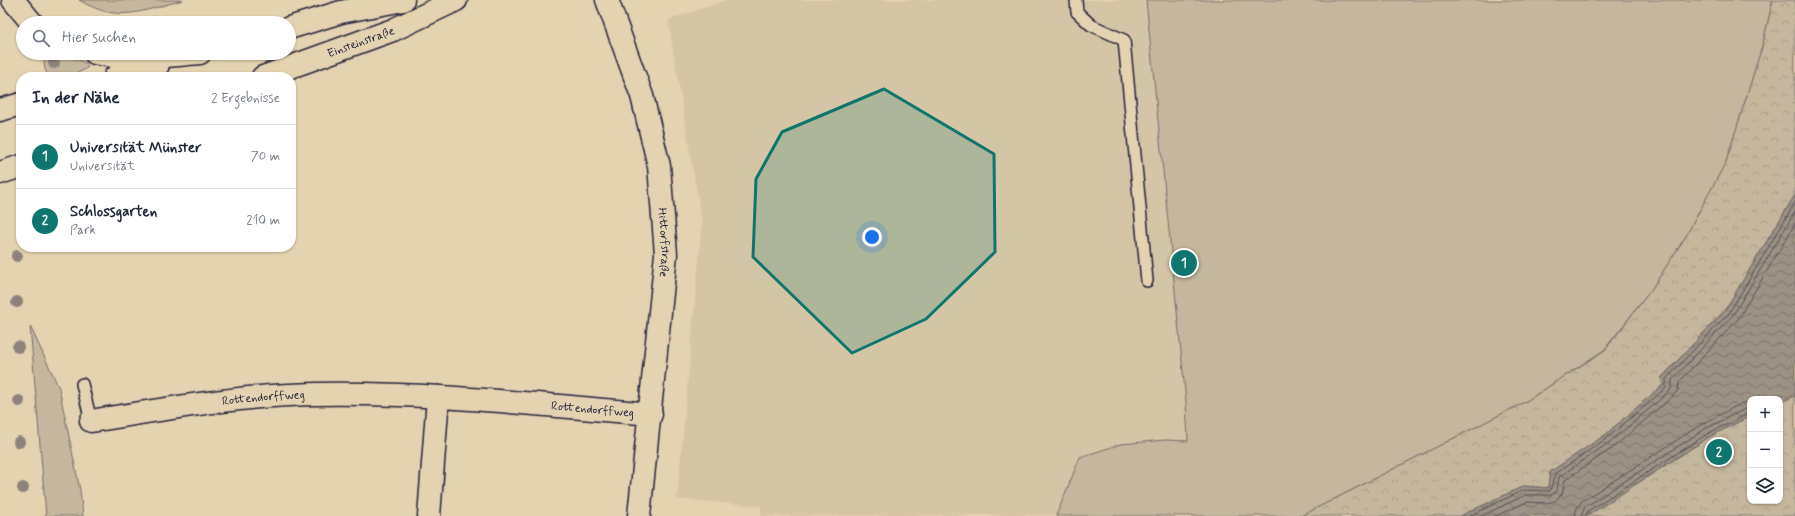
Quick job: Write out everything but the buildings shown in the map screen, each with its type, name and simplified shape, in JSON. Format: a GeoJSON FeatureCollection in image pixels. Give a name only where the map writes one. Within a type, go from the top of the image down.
{"type":"FeatureCollection","features":[{"type":"Feature","properties":{"kind":"street"},"geometry":{"type":"LineString","coordinates":[[13,0],[26,16]]}},
{"type":"Feature","properties":{"kind":"street"},"geometry":{"type":"LineString","coordinates":[[296,26],[341,12],[403,0]]}},
{"type":"Feature","properties":{"kind":"street","name":"Einsteinstraße"},"geometry":{"type":"LineString","coordinates":[[277,72],[393,30],[456,0]]}},
{"type":"Feature","properties":{"kind":"street","name":"Hittorfstraße"},"geometry":{"type":"LineString","coordinates":[[607,0],[642,96],[659,166],[666,254],[651,414],[639,516]]}},
{"type":"Feature","properties":{"kind":"street"},"geometry":{"type":"LineString","coordinates":[[133,72],[175,60]]}},
{"type":"Feature","properties":{"kind":"street"},"geometry":{"type":"LineString","coordinates":[[0,110],[16,105]]}},
{"type":"Feature","properties":{"kind":"street"},"geometry":{"type":"LineString","coordinates":[[0,173],[16,168]]}},
{"type":"Feature","properties":{"kind":"street","name":"Rottendorffweg"},"geometry":{"type":"LineString","coordinates":[[92,421],[230,399],[316,394],[438,397],[651,414]]}},
{"type":"Feature","properties":{"kind":"street"},"geometry":{"type":"LineString","coordinates":[[429,516],[438,397]]}},
{"type":"Feature","properties":{"kind":"lane"},"geometry":{"type":"LineString","coordinates":[[1076,0],[1077,12],[1091,25],[1124,40],[1147,281]]}},
{"type":"Feature","properties":{"kind":"lane"},"geometry":{"type":"LineString","coordinates":[[82,384],[92,421]]}},
{"type":"Feature","properties":{"kind":"highlighted area"},"geometry":{"type":"Polygon","coordinates":[[[884,89],[994,154],[995,252],[926,319],[852,353],[753,257],[756,179],[782,132],[884,89]]]}},
{"type":"Feature","properties":{"kind":"shaded area"},"geometry":{"type":"Polygon","coordinates":[[[726,0],[1773,0],[1359,486],[1301,516],[761,516],[761,506],[677,499],[702,224],[668,20],[726,0]]]}},
{"type":"Feature","properties":{"kind":"green space"},"geometry":{"type":"Polygon","coordinates":[[[79,0],[183,0],[142,11],[118,13],[106,12],[79,0]]]}},
{"type":"Feature","properties":{"kind":"green space"},"geometry":{"type":"Polygon","coordinates":[[[1146,0],[1773,0],[1762,47],[1726,162],[1686,236],[1651,290],[1604,350],[1525,402],[1301,516],[1056,516],[1080,457],[1121,444],[1165,440],[1188,441],[1186,402],[1146,0]]]}},
{"type":"Feature","properties":{"kind":"green space"},"geometry":{"type":"Polygon","coordinates":[[[1773,0],[1795,0],[1795,195],[1725,310],[1661,378],[1663,385],[1605,435],[1550,472],[1548,488],[1524,486],[1460,516],[1301,516],[1525,402],[1605,350],[1651,290],[1686,236],[1726,162],[1762,47],[1773,0]]]}},
{"type":"Feature","properties":{"kind":"green space"},"geometry":{"type":"Polygon","coordinates":[[[44,60],[79,60],[86,63],[88,67],[80,72],[46,72],[44,60]]]}},
{"type":"Feature","properties":{"kind":"green space"},"geometry":{"type":"Polygon","coordinates":[[[30,326],[59,388],[80,490],[83,516],[46,516],[30,326]]]}},
{"type":"Feature","properties":{"kind":"green space"},"geometry":{"type":"Polygon","coordinates":[[[1795,396],[1795,516],[1587,516],[1709,437],[1747,418],[1747,504],[1783,504],[1783,401],[1795,396]]]}},
{"type":"Feature","properties":{"kind":"water"},"geometry":{"type":"Polygon","coordinates":[[[1795,195],[1795,396],[1783,401],[1783,396],[1747,396],[1747,418],[1709,437],[1587,516],[1460,516],[1524,486],[1548,488],[1550,472],[1605,435],[1663,385],[1661,379],[1725,310],[1795,195]]]}},
{"type":"Feature","properties":{"kind":"place","name":"Universität Münster"},"geometry":{"type":"Point","coordinates":[1184,263]}},
{"type":"Feature","properties":{"kind":"place","name":"Schlossgarten"},"geometry":{"type":"Point","coordinates":[1719,452]}}]}
